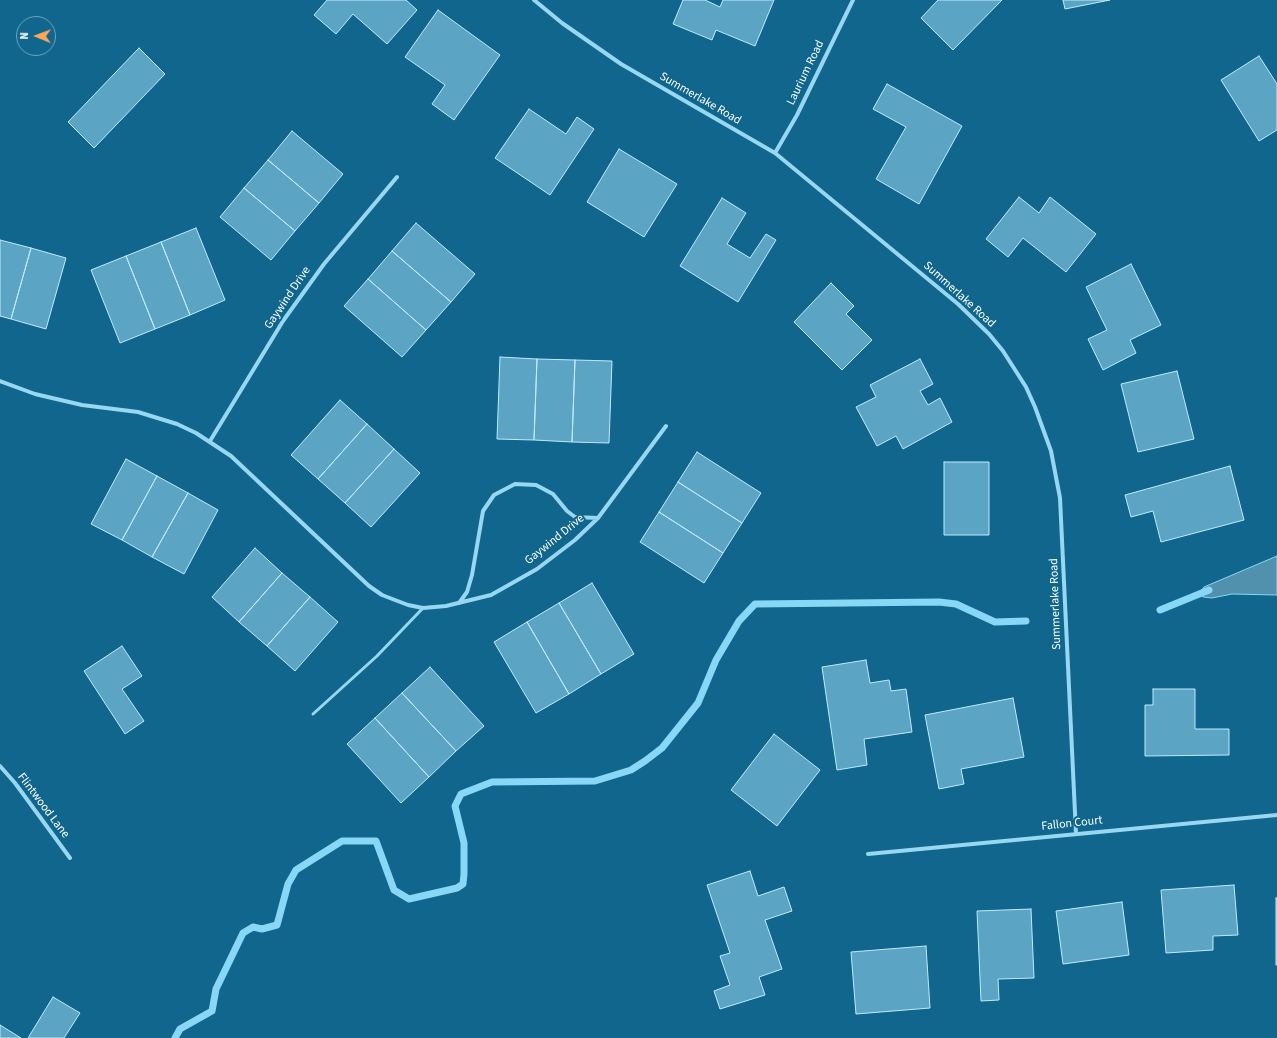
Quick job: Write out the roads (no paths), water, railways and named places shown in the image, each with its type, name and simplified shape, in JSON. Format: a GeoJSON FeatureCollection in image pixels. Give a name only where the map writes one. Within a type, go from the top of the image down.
{"type":"FeatureCollection","features":[{"type":"Feature","properties":{"kind":"street","name":"Summerlake Road"},"geometry":{"type":"LineString","coordinates":[[534,0],[562,23],[621,64],[774,153],[958,304],[989,334],[1003,351],[1026,387],[1051,451],[1062,518],[1076,834]]}},
{"type":"Feature","properties":{"kind":"street","name":"Laurium Road"},"geometry":{"type":"LineString","coordinates":[[774,153],[797,115],[853,0]]}},
{"type":"Feature","properties":{"kind":"street","name":"Gaywind Drive"},"geometry":{"type":"LineString","coordinates":[[210,442],[283,321],[324,264],[396,177]]}},
{"type":"Feature","properties":{"kind":"street","name":"Gaywind Drive"},"geometry":{"type":"LineString","coordinates":[[0,381],[35,394],[82,405],[138,412],[177,424],[210,442],[231,456],[369,586],[382,595],[408,605],[423,608],[446,606],[473,601],[491,595],[537,570],[575,540],[598,518],[666,426]]}},
{"type":"Feature","properties":{"kind":"street","name":"Gaywind Drive"},"geometry":{"type":"LineString","coordinates":[[459,603],[467,592],[472,575],[483,512],[494,495],[515,484],[536,485],[553,494],[567,511],[575,517],[598,518]]}},
{"type":"Feature","properties":{"kind":"street","name":"Flintwood Lane"},"geometry":{"type":"LineString","coordinates":[[0,766],[70,858]]}},
{"type":"Feature","properties":{"kind":"street","name":"Fallon Court"},"geometry":{"type":"LineString","coordinates":[[868,854],[1277,815]]}},
{"type":"Feature","properties":{"kind":"lane"},"geometry":{"type":"LineString","coordinates":[[313,714],[377,656],[423,608]]}},
{"type":"Feature","properties":{"kind":"water"},"geometry":{"type":"Polygon","coordinates":[[[1277,556],[1277,595],[1232,594],[1212,598],[1203,597],[1200,592],[1204,587],[1277,556]]]}},
{"type":"Feature","properties":{"kind":"waterway"},"geometry":{"type":"LineString","coordinates":[[1160,610],[1209,590]]}},
{"type":"Feature","properties":{"kind":"waterway"},"geometry":{"type":"LineString","coordinates":[[175,1038],[180,1029],[212,1011],[216,989],[243,933],[253,927],[262,929],[277,925],[288,884],[296,870],[342,841],[376,841],[394,890],[409,899],[457,888],[463,884],[464,874],[464,843],[455,806],[461,794],[492,782],[595,781],[631,770],[645,761],[662,748],[698,703],[716,660],[739,621],[755,604],[939,602],[956,604],[995,622],[1026,621]]}}]}
